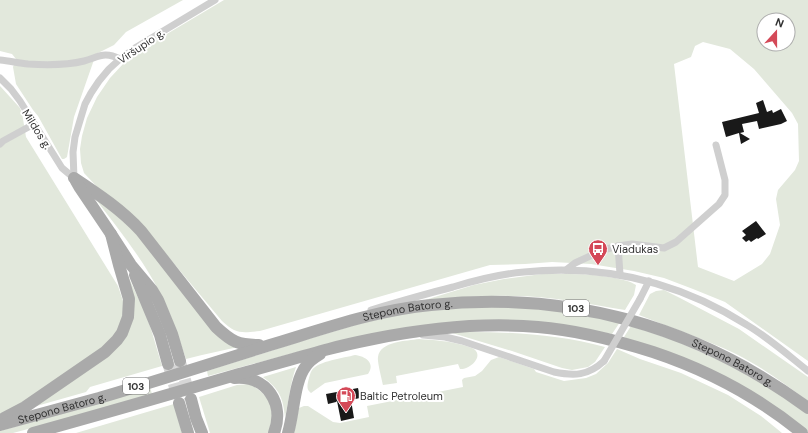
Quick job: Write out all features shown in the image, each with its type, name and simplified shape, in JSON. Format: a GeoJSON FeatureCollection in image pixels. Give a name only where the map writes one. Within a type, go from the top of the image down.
{"type":"FeatureCollection","features":[{"type":"Feature","properties":{"kind":"main road"},"geometry":{"type":"LineString","coordinates":[[74,178],[131,265],[152,290],[158,300],[172,334],[174,363]]}},
{"type":"Feature","properties":{"kind":"main road"},"geometry":{"type":"LineString","coordinates":[[74,178],[102,196],[132,220],[216,327],[224,335],[236,342],[246,345],[272,345]]}},
{"type":"Feature","properties":{"kind":"main road"},"geometry":{"type":"LineString","coordinates":[[0,420],[25,407],[84,367],[112,347],[122,333],[128,317],[129,299],[112,234]]}},
{"type":"Feature","properties":{"kind":"main road","name":"Stepono Batoro g."},"geometry":{"type":"LineString","coordinates":[[0,425],[97,398],[323,328],[370,316],[430,305],[509,301],[570,307],[606,314],[645,324],[675,334],[732,360],[763,377],[808,408]]}},
{"type":"Feature","properties":{"kind":"main road","name":"Stepono Batoro g."},"geometry":{"type":"LineString","coordinates":[[33,433],[330,348],[403,333],[457,326],[485,325],[539,327],[571,331],[605,338],[664,356],[711,375],[736,388],[802,433]]}},
{"type":"Feature","properties":{"kind":"main road"},"geometry":{"type":"LineString","coordinates":[[288,433],[299,381],[303,370],[306,365],[318,354],[330,348]]}},
{"type":"Feature","properties":{"kind":"main road"},"geometry":{"type":"LineString","coordinates":[[221,380],[240,378],[251,380],[263,385],[270,392],[275,401],[277,414],[274,433]]}},
{"type":"Feature","properties":{"kind":"main road"},"geometry":{"type":"LineString","coordinates":[[188,433],[185,401],[196,418],[202,433]]}},
{"type":"Feature","properties":{"kind":"street","name":"Viršupio g."},"geometry":{"type":"LineString","coordinates":[[74,178],[74,145],[80,120],[85,104],[99,81],[120,58],[215,0]]}},
{"type":"Feature","properties":{"kind":"street"},"geometry":{"type":"LineString","coordinates":[[0,60],[27,64],[83,61],[104,54],[120,58]]}},
{"type":"Feature","properties":{"kind":"street","name":"Mildos g."},"geometry":{"type":"LineString","coordinates":[[0,78],[11,89],[62,168],[74,178]]}},
{"type":"Feature","properties":{"kind":"street"},"geometry":{"type":"LineString","coordinates":[[0,144],[34,124]]}},
{"type":"Feature","properties":{"kind":"street"},"geometry":{"type":"LineString","coordinates":[[566,270],[575,263],[603,250],[618,246],[632,244],[664,248],[676,242],[719,204],[725,195],[726,180],[716,144]]}},
{"type":"Feature","properties":{"kind":"street"},"geometry":{"type":"LineString","coordinates":[[618,246],[620,274]]}},
{"type":"Feature","properties":{"kind":"street"},"geometry":{"type":"LineString","coordinates":[[323,328],[364,312],[494,276],[543,270],[593,271],[620,274],[649,281],[702,300],[748,325],[770,340],[808,371]]}},
{"type":"Feature","properties":{"kind":"street"},"geometry":{"type":"LineString","coordinates":[[403,333],[462,340],[554,372],[568,375],[578,375],[593,370],[604,360],[640,300],[649,281]]}},
{"type":"Feature","properties":{"kind":"shaded area"},"geometry":{"type":"Polygon","coordinates":[[[0,0],[183,0],[126,32],[114,45],[96,54],[74,117],[67,157],[62,159],[38,116],[16,84],[13,67],[16,59],[12,54],[0,51],[0,0]]]}},
{"type":"Feature","properties":{"kind":"shaded area"},"geometry":{"type":"Polygon","coordinates":[[[224,0],[808,0],[808,361],[725,302],[693,289],[664,278],[634,271],[591,264],[552,262],[490,265],[260,331],[239,332],[222,321],[150,235],[99,189],[84,173],[81,163],[80,149],[87,118],[97,97],[110,78],[123,64],[145,47],[224,0]],[[703,42],[695,46],[691,57],[674,64],[698,267],[734,281],[762,264],[770,254],[780,225],[776,199],[778,190],[795,170],[799,161],[798,124],[792,113],[754,69],[730,49],[703,42]]]}},
{"type":"Feature","properties":{"kind":"shaded area"},"geometry":{"type":"Polygon","coordinates":[[[0,86],[20,108],[26,137],[118,286],[125,307],[116,337],[39,394],[0,415],[0,86]]]}},
{"type":"Feature","properties":{"kind":"shaded area"},"geometry":{"type":"Polygon","coordinates":[[[91,193],[120,215],[238,347],[186,359],[167,308],[152,278],[127,241],[91,193]]]}},
{"type":"Feature","properties":{"kind":"shaded area"},"geometry":{"type":"Polygon","coordinates":[[[126,272],[144,310],[162,366],[90,387],[86,392],[26,409],[123,337],[126,272]]]}},
{"type":"Feature","properties":{"kind":"shaded area"},"geometry":{"type":"Polygon","coordinates":[[[542,274],[597,275],[624,280],[636,285],[634,295],[625,310],[526,296],[479,296],[425,300],[474,285],[542,274]]]}},
{"type":"Feature","properties":{"kind":"shaded area"},"geometry":{"type":"Polygon","coordinates":[[[664,290],[739,329],[808,377],[808,401],[746,359],[700,338],[639,315],[650,294],[656,291],[664,290]]]}},
{"type":"Feature","properties":{"kind":"shaded area"},"geometry":{"type":"Polygon","coordinates":[[[484,306],[558,310],[620,322],[612,334],[543,322],[301,351],[208,376],[207,371],[359,324],[404,313],[484,306]]]}},
{"type":"Feature","properties":{"kind":"shaded area"},"geometry":{"type":"Polygon","coordinates":[[[631,326],[676,341],[745,372],[808,413],[808,432],[800,426],[624,337],[631,326]]]}},
{"type":"Feature","properties":{"kind":"shaded area"},"geometry":{"type":"Polygon","coordinates":[[[468,330],[470,332],[555,337],[605,347],[595,362],[588,367],[572,370],[449,332],[468,330]]]}},
{"type":"Feature","properties":{"kind":"shaded area"},"geometry":{"type":"Polygon","coordinates":[[[419,339],[463,345],[476,351],[477,358],[472,365],[464,369],[460,369],[458,364],[396,376],[397,383],[383,385],[378,359],[380,352],[389,345],[401,341],[419,339]]]}},
{"type":"Feature","properties":{"kind":"shaded area"},"geometry":{"type":"Polygon","coordinates":[[[617,349],[640,359],[681,373],[728,395],[761,416],[782,433],[294,433],[299,408],[304,406],[308,406],[333,422],[340,423],[369,417],[367,406],[463,387],[462,380],[464,378],[475,376],[482,371],[491,360],[499,357],[534,369],[536,372],[564,381],[586,378],[596,374],[608,363],[617,349]]]}},
{"type":"Feature","properties":{"kind":"shaded area"},"geometry":{"type":"Polygon","coordinates":[[[355,355],[366,359],[370,363],[371,367],[368,374],[325,383],[311,393],[309,391],[307,385],[309,377],[311,371],[315,367],[325,362],[355,355]]]}},
{"type":"Feature","properties":{"kind":"shaded area"},"geometry":{"type":"Polygon","coordinates":[[[296,367],[285,417],[283,404],[279,394],[263,377],[296,367]]]}},
{"type":"Feature","properties":{"kind":"shaded area"},"geometry":{"type":"Polygon","coordinates":[[[250,384],[263,393],[270,404],[272,417],[268,433],[210,433],[199,397],[237,385],[250,384]]]}},
{"type":"Feature","properties":{"kind":"shaded area"},"geometry":{"type":"Polygon","coordinates":[[[150,387],[152,394],[13,433],[0,433],[0,431],[150,387]]]}},
{"type":"Feature","properties":{"kind":"shaded area"},"geometry":{"type":"Polygon","coordinates":[[[174,404],[182,433],[76,433],[174,404]]]}},
{"type":"Feature","properties":{"kind":"building"},"geometry":{"type":"Polygon","coordinates":[[[763,100],[767,112],[772,110],[773,113],[781,109],[787,121],[781,124],[759,129],[757,121],[742,124],[744,132],[740,133],[750,139],[741,144],[739,133],[726,137],[722,122],[759,113],[756,103],[763,100]]]}},
{"type":"Feature","properties":{"kind":"building"},"geometry":{"type":"Polygon","coordinates":[[[756,221],[766,234],[751,242],[749,240],[746,242],[742,238],[746,235],[742,231],[756,221]]]}},
{"type":"Feature","properties":{"kind":"building"},"geometry":{"type":"Polygon","coordinates":[[[358,388],[360,398],[351,400],[354,418],[341,421],[337,401],[328,404],[326,394],[358,388]]]}},
{"type":"Feature","properties":{"kind":"tunnel"},"geometry":{"type":"LineString","coordinates":[[180,362],[190,398]]}},
{"type":"Feature","properties":{"kind":"tunnel"},"geometry":{"type":"LineString","coordinates":[[169,366],[179,402]]}},
{"type":"Feature","properties":{"kind":"place","name":"Viadukas"},"geometry":{"type":"Point","coordinates":[598,266]}},
{"type":"Feature","properties":{"kind":"place","name":"Baltic Petroleum"},"geometry":{"type":"Point","coordinates":[346,413]}}]}
